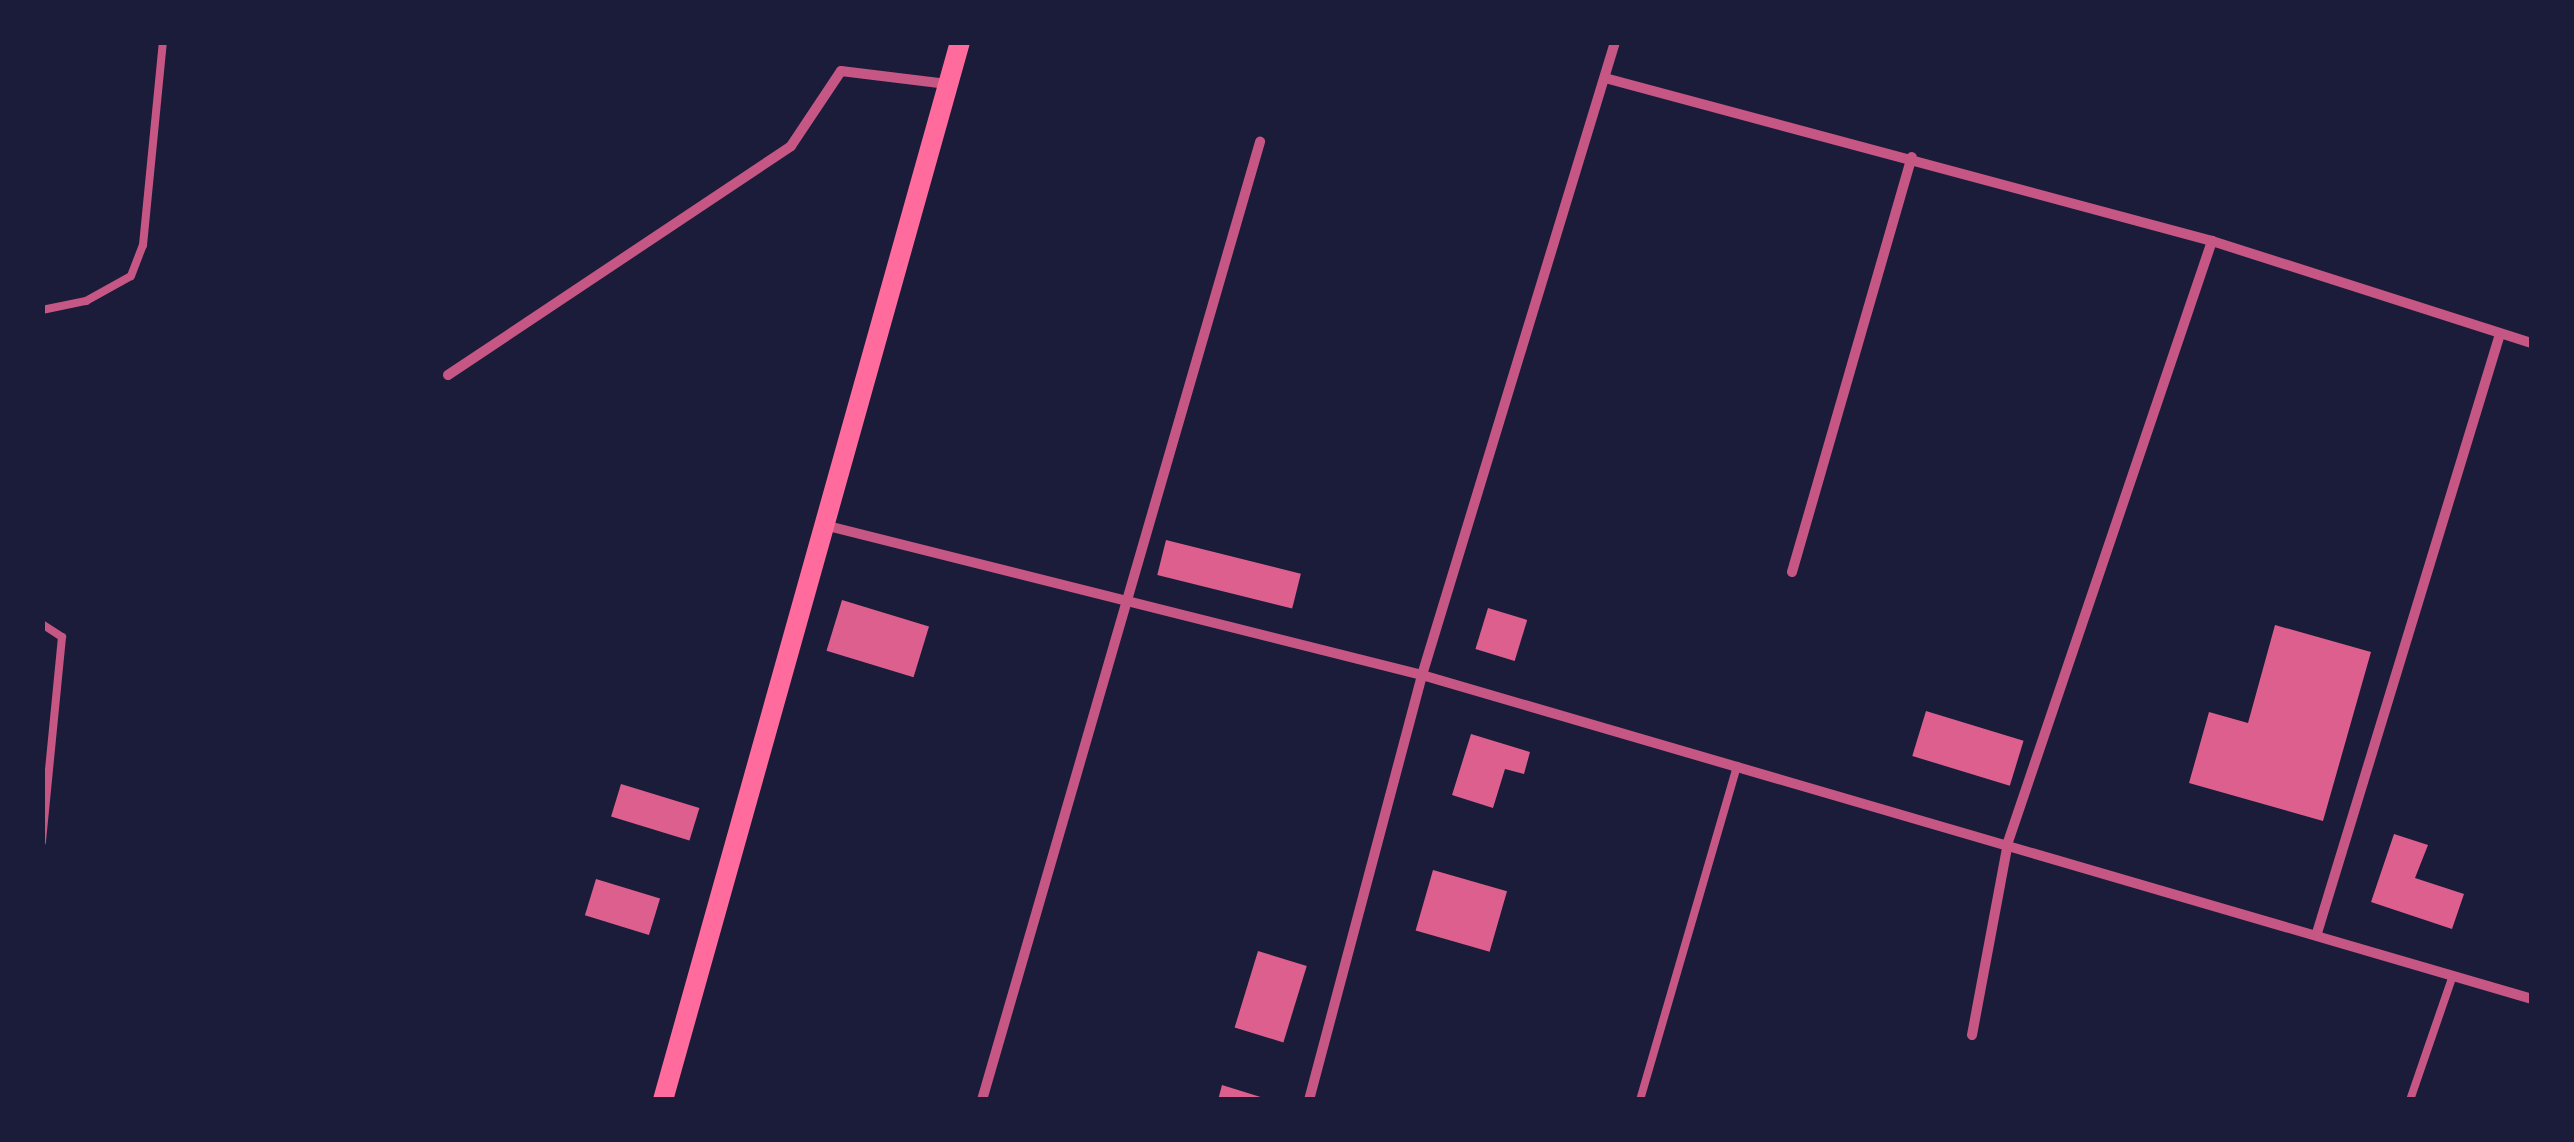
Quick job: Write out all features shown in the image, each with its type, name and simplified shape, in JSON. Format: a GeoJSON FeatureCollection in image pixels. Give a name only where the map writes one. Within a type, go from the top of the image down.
{"type":"FeatureCollection","features":[{"type":"Feature","properties":{"kind":"main road"},"geometry":{"type":"LineString","coordinates":[[664,1100],[960,42]]}},
{"type":"Feature","properties":{"kind":"street"},"geometry":{"type":"LineString","coordinates":[[1308,1100],[1422,675],[1615,42]]}},
{"type":"Feature","properties":{"kind":"street"},"geometry":{"type":"LineString","coordinates":[[448,375],[791,146],[841,71],[947,84]]}},
{"type":"Feature","properties":{"kind":"street"},"geometry":{"type":"LineString","coordinates":[[1605,78],[1912,157],[2212,241],[2532,344]]}},
{"type":"Feature","properties":{"kind":"street"},"geometry":{"type":"LineString","coordinates":[[982,1100],[1260,142]]}},
{"type":"Feature","properties":{"kind":"street"},"geometry":{"type":"LineString","coordinates":[[1792,572],[1912,157]]}},
{"type":"Feature","properties":{"kind":"street"},"geometry":{"type":"LineString","coordinates":[[1972,1035],[2008,842],[2212,241]]}},
{"type":"Feature","properties":{"kind":"street"},"geometry":{"type":"LineString","coordinates":[[2317,933],[2500,334]]}},
{"type":"Feature","properties":{"kind":"street"},"geometry":{"type":"LineString","coordinates":[[824,525],[1422,675],[2008,842],[2532,999]]}},
{"type":"Feature","properties":{"kind":"lane"},"geometry":{"type":"LineString","coordinates":[[42,310],[86,301],[132,276],[143,245],[163,42]]}},
{"type":"Feature","properties":{"kind":"lane"},"geometry":{"type":"LineString","coordinates":[[42,624],[62,636],[42,842]]}},
{"type":"Feature","properties":{"kind":"lane"},"geometry":{"type":"LineString","coordinates":[[1640,1100],[1737,766]]}},
{"type":"Feature","properties":{"kind":"lane"},"geometry":{"type":"LineString","coordinates":[[2410,1100],[2453,975]]}},
{"type":"Feature","properties":{"kind":"building"},"geometry":{"type":"Polygon","coordinates":[[[1166,540],[1301,574],[1292,609],[1157,575],[1166,540]]]}},
{"type":"Feature","properties":{"kind":"building"},"geometry":{"type":"Polygon","coordinates":[[[842,600],[929,627],[914,677],[827,651],[842,600]]]}},
{"type":"Feature","properties":{"kind":"building"},"geometry":{"type":"Polygon","coordinates":[[[1488,608],[1527,620],[1515,661],[1475,649],[1488,608]]]}},
{"type":"Feature","properties":{"kind":"building"},"geometry":{"type":"Polygon","coordinates":[[[2275,625],[2371,652],[2323,821],[2189,783],[2209,712],[2248,723],[2275,625]]]}},
{"type":"Feature","properties":{"kind":"building"},"geometry":{"type":"Polygon","coordinates":[[[1926,711],[2024,741],[2010,786],[1912,756],[1926,711]]]}},
{"type":"Feature","properties":{"kind":"building"},"geometry":{"type":"Polygon","coordinates":[[[1471,734],[1530,752],[1524,774],[1505,769],[1493,808],[1452,795],[1471,734]]]}},
{"type":"Feature","properties":{"kind":"building"},"geometry":{"type":"Polygon","coordinates":[[[621,784],[699,808],[689,840],[611,817],[621,784]]]}},
{"type":"Feature","properties":{"kind":"building"},"geometry":{"type":"Polygon","coordinates":[[[2394,834],[2428,845],[2415,878],[2464,894],[2452,929],[2371,902],[2394,834]]]}},
{"type":"Feature","properties":{"kind":"building"},"geometry":{"type":"Polygon","coordinates":[[[1433,870],[1507,891],[1490,952],[1416,931],[1433,870]]]}},
{"type":"Feature","properties":{"kind":"building"},"geometry":{"type":"Polygon","coordinates":[[[596,879],[660,899],[649,935],[585,915],[596,879]]]}},
{"type":"Feature","properties":{"kind":"building"},"geometry":{"type":"Polygon","coordinates":[[[1258,951],[1307,966],[1283,1042],[1235,1028],[1258,951]]]}},
{"type":"Feature","properties":{"kind":"building"},"geometry":{"type":"Polygon","coordinates":[[[1222,1085],[1267,1099],[1267,1100],[1218,1100],[1222,1085]]]}}]}
